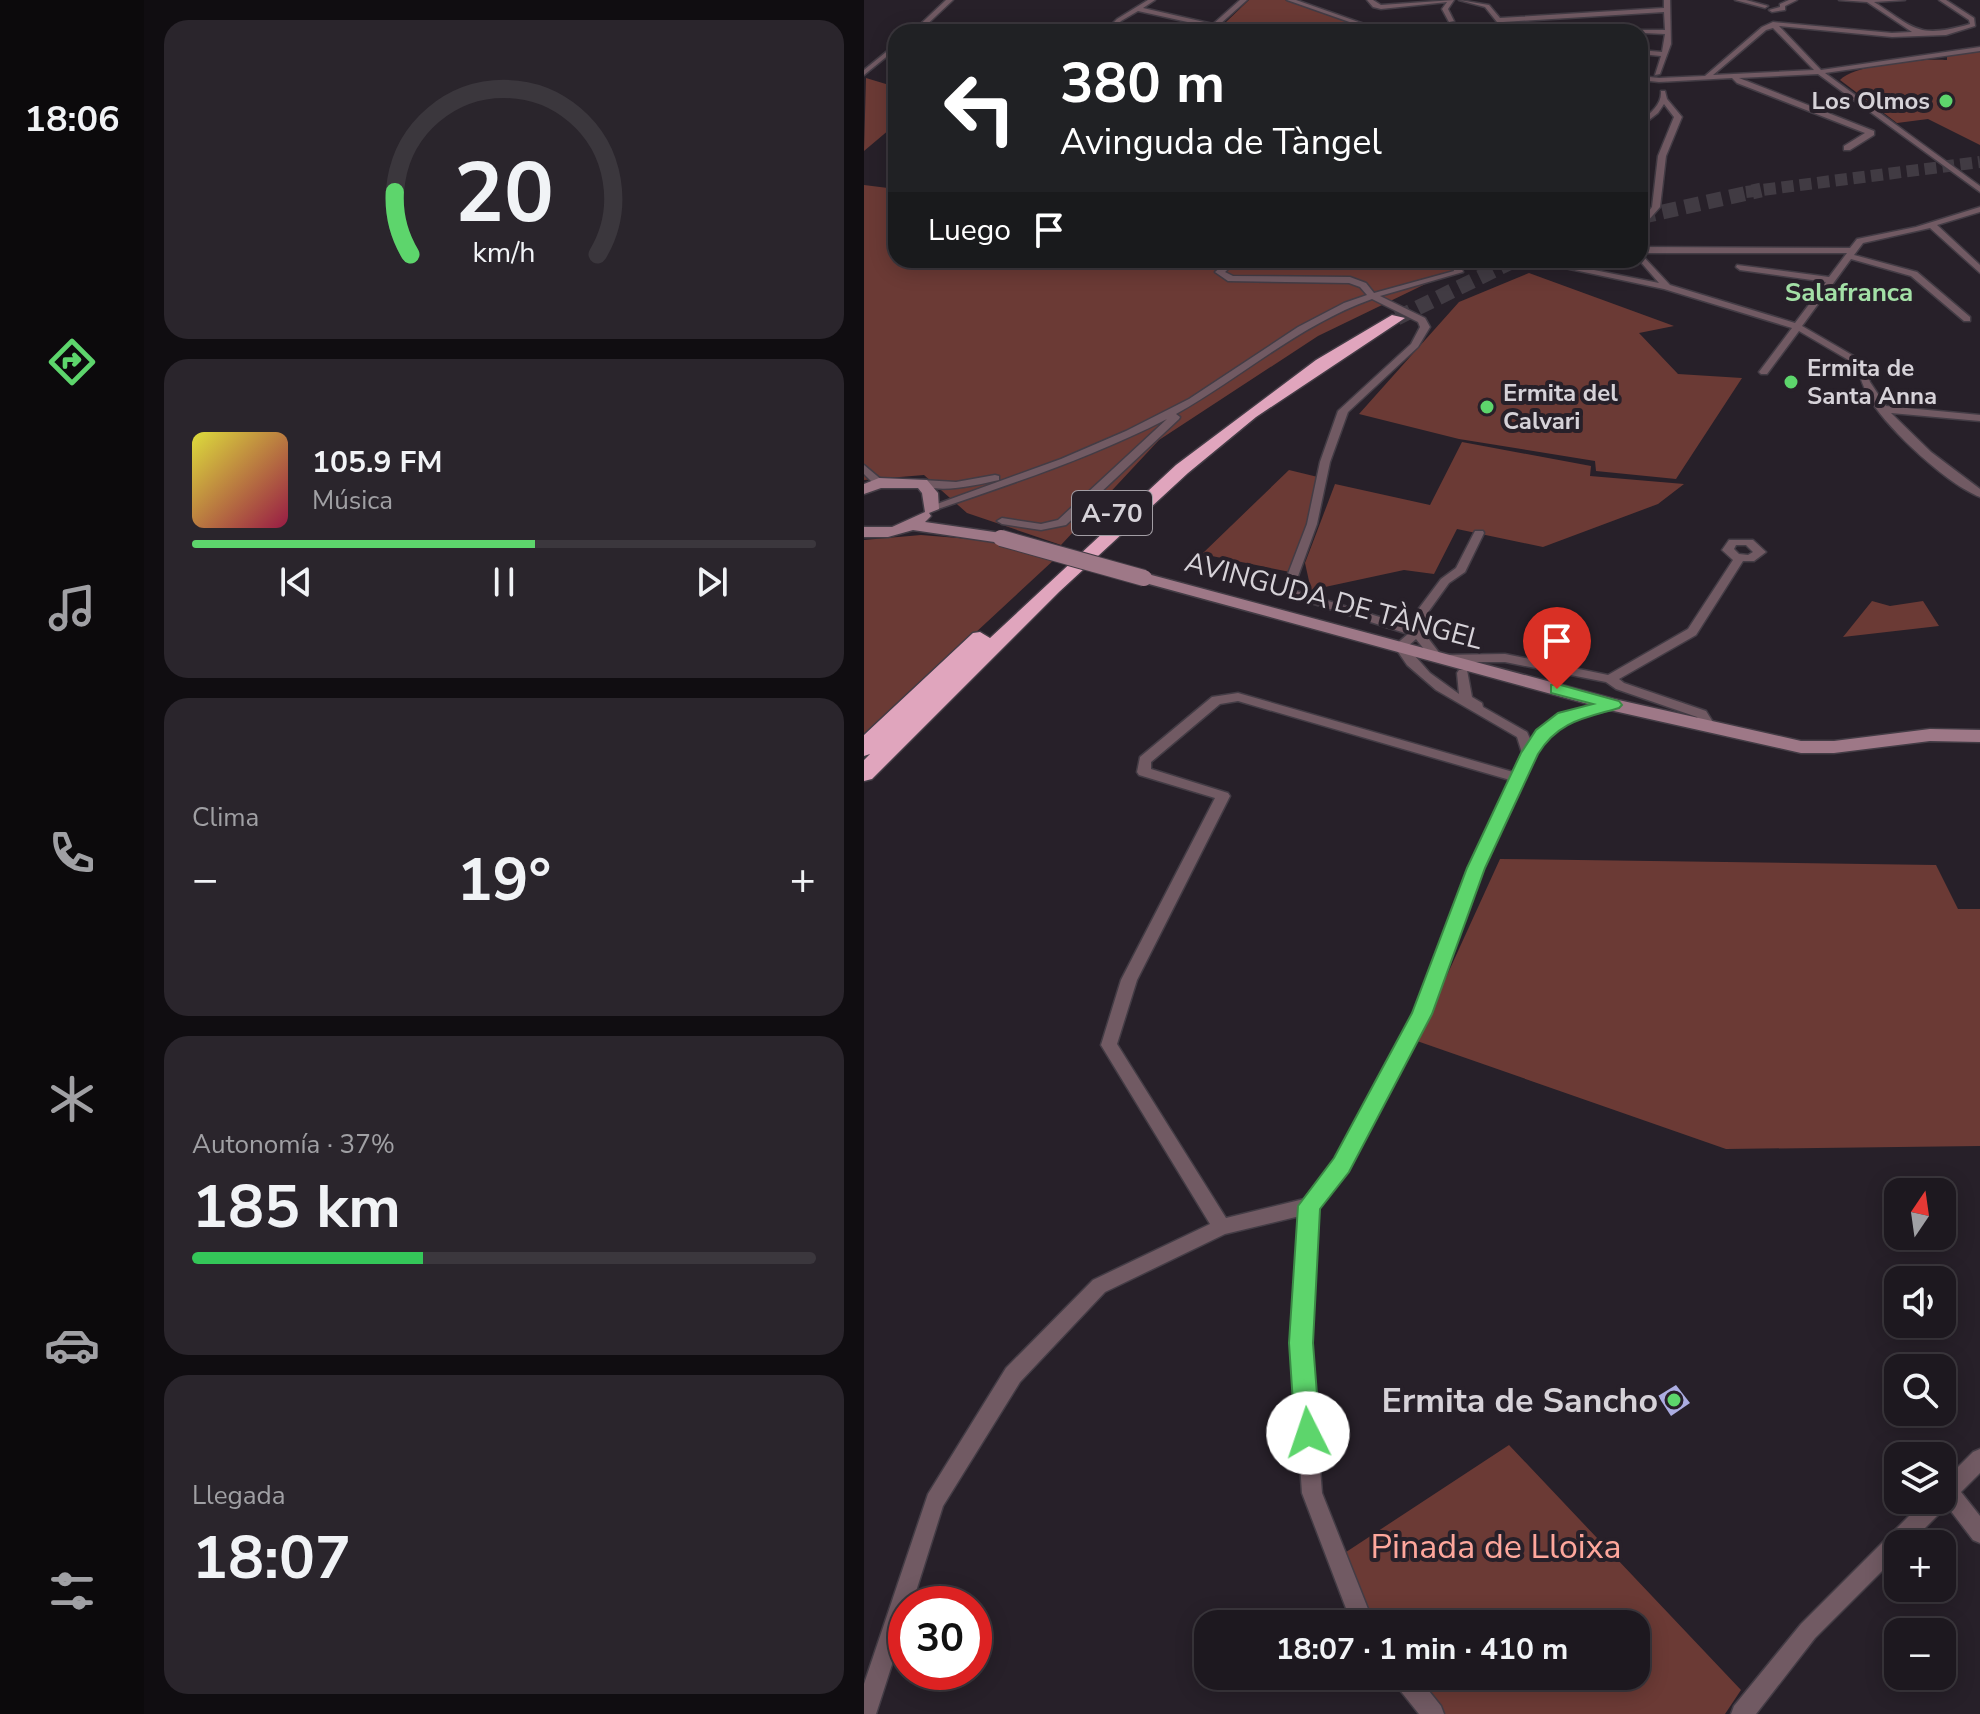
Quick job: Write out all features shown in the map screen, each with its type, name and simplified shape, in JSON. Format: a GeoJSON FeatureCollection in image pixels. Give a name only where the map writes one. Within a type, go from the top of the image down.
{"type":"FeatureCollection","features":[{"type":"Feature","properties":{"kind":"highway","name":"A-70"},"geometry":{"type":"LineString","coordinates":[[864,748],[1205,430],[1300,363],[1392,316],[1293,382],[1217,438],[864,773]]}},
{"type":"Feature","properties":{"kind":"main road"},"geometry":{"type":"LineString","coordinates":[[872,486],[922,483],[930,493],[931,508]]}},
{"type":"Feature","properties":{"kind":"main road"},"geometry":{"type":"LineString","coordinates":[[931,508],[1001,530]]}},
{"type":"Feature","properties":{"kind":"main road"},"geometry":{"type":"LineString","coordinates":[[913,525],[931,508]]}},
{"type":"Feature","properties":{"kind":"main road"},"geometry":{"type":"LineString","coordinates":[[864,532],[883,534],[913,525],[1001,530]]}},
{"type":"Feature","properties":{"kind":"main road","name":"AVINGUDA DE TÀNGEL"},"geometry":{"type":"LineString","coordinates":[[1001,530],[1144,578],[1440,657],[1468,670],[1710,727],[1827,749],[1928,735],[1980,736]]}},
{"type":"Feature","properties":{"kind":"street"},"geometry":{"type":"LineString","coordinates":[[924,24],[950,0]]}},
{"type":"Feature","properties":{"kind":"street"},"geometry":{"type":"LineString","coordinates":[[1118,24],[1152,0]]}},
{"type":"Feature","properties":{"kind":"street"},"geometry":{"type":"LineString","coordinates":[[1217,24],[1244,0]]}},
{"type":"Feature","properties":{"kind":"street"},"geometry":{"type":"LineString","coordinates":[[1290,0],[1360,24]]}},
{"type":"Feature","properties":{"kind":"street"},"geometry":{"type":"LineString","coordinates":[[1370,0],[1381,7],[1449,0],[1445,9],[1451,21]]}},
{"type":"Feature","properties":{"kind":"street"},"geometry":{"type":"LineString","coordinates":[[1462,0],[1487,6],[1502,24]]}},
{"type":"Feature","properties":{"kind":"street"},"geometry":{"type":"LineString","coordinates":[[1654,78],[1666,54],[1667,0]]}},
{"type":"Feature","properties":{"kind":"street"},"geometry":{"type":"LineString","coordinates":[[1738,0],[1782,7],[1794,0]]}},
{"type":"Feature","properties":{"kind":"street"},"geometry":{"type":"LineString","coordinates":[[1842,0],[1902,0]]}},
{"type":"Feature","properties":{"kind":"street"},"geometry":{"type":"LineString","coordinates":[[1708,76],[1764,28],[1775,23],[1788,21],[1862,34],[1919,34],[1946,33],[1974,23],[1942,0]]}},
{"type":"Feature","properties":{"kind":"street"},"geometry":{"type":"LineString","coordinates":[[1869,1],[1919,34]]}},
{"type":"Feature","properties":{"kind":"street"},"geometry":{"type":"LineString","coordinates":[[1769,5],[1775,23],[1819,72],[1980,190]]}},
{"type":"Feature","properties":{"kind":"street"},"geometry":{"type":"LineString","coordinates":[[1782,7],[1788,21]]}},
{"type":"Feature","properties":{"kind":"street"},"geometry":{"type":"LineString","coordinates":[[1138,9],[1211,24]]}},
{"type":"Feature","properties":{"kind":"street"},"geometry":{"type":"LineString","coordinates":[[1499,20],[1668,10]]}},
{"type":"Feature","properties":{"kind":"street"},"geometry":{"type":"LineString","coordinates":[[1648,32],[1668,32]]}},
{"type":"Feature","properties":{"kind":"street"},"geometry":{"type":"LineString","coordinates":[[1946,33],[1976,49]]}},
{"type":"Feature","properties":{"kind":"street"},"geometry":{"type":"LineString","coordinates":[[1654,78],[1819,72],[1976,49]]}},
{"type":"Feature","properties":{"kind":"street"},"geometry":{"type":"LineString","coordinates":[[864,73],[888,52]]}},
{"type":"Feature","properties":{"kind":"street"},"geometry":{"type":"LineString","coordinates":[[1648,53],[1666,54]]}},
{"type":"Feature","properties":{"kind":"street"},"geometry":{"type":"LineString","coordinates":[[864,62],[874,63]]}},
{"type":"Feature","properties":{"kind":"street"},"geometry":{"type":"LineString","coordinates":[[1732,75],[1739,82],[1871,133],[1847,148]]}},
{"type":"Feature","properties":{"kind":"street"},"geometry":{"type":"LineString","coordinates":[[1648,218],[1656,207],[1662,156],[1678,117],[1664,99],[1654,78]]}},
{"type":"Feature","properties":{"kind":"street"},"geometry":{"type":"LineString","coordinates":[[1648,118],[1664,99]]}},
{"type":"Feature","properties":{"kind":"street"},"geometry":{"type":"LineString","coordinates":[[1764,372],[1860,241],[1932,225],[1980,209]]}},
{"type":"Feature","properties":{"kind":"street"},"geometry":{"type":"LineString","coordinates":[[1932,225],[1980,270]]}},
{"type":"Feature","properties":{"kind":"street"},"geometry":{"type":"LineString","coordinates":[[1648,250],[1850,253],[1914,274],[1967,319]]}},
{"type":"Feature","properties":{"kind":"street"},"geometry":{"type":"LineString","coordinates":[[1648,266],[1666,287]]}},
{"type":"Feature","properties":{"kind":"street"},"geometry":{"type":"LineString","coordinates":[[1740,267],[1830,280]]}},
{"type":"Feature","properties":{"kind":"street"},"geometry":{"type":"LineString","coordinates":[[1224,268],[1219,272],[1231,279],[1350,280],[1363,285],[1372,296],[1422,320],[1425,327],[1415,345],[1343,411],[1325,462],[1312,524],[1287,592],[1420,630]]}},
{"type":"Feature","properties":{"kind":"street"},"geometry":{"type":"LineString","coordinates":[[931,508],[1129,436],[1190,402],[1285,337],[1341,306],[1459,272],[1458,268]]}},
{"type":"Feature","properties":{"kind":"street"},"geometry":{"type":"LineString","coordinates":[[1569,268],[1666,287],[1798,327],[1861,364],[1862,378],[1883,409],[1937,465],[1980,494]]}},
{"type":"Feature","properties":{"kind":"street"},"geometry":{"type":"LineString","coordinates":[[1001,530],[1062,523],[1190,402]]}},
{"type":"Feature","properties":{"kind":"street"},"geometry":{"type":"LineString","coordinates":[[1883,409],[1980,418]]}},
{"type":"Feature","properties":{"kind":"street"},"geometry":{"type":"LineString","coordinates":[[864,468],[872,486]]}},
{"type":"Feature","properties":{"kind":"street"},"geometry":{"type":"LineString","coordinates":[[922,483],[956,485],[1039,471]]}},
{"type":"Feature","properties":{"kind":"street"},"geometry":{"type":"LineString","coordinates":[[1479,533],[1461,570],[1445,581],[1420,615],[1420,630],[1440,657],[1505,658],[1610,679],[1620,686],[1702,714],[1710,727]]}},
{"type":"Feature","properties":{"kind":"street"},"geometry":{"type":"LineString","coordinates":[[1610,679],[1692,632],[1740,558]]}},
{"type":"Feature","properties":{"kind":"street"},"geometry":{"type":"LineString","coordinates":[[1420,630],[1400,646],[1410,662],[1478,713],[1522,735],[1529,753]]}},
{"type":"Feature","properties":{"kind":"street"},"geometry":{"type":"LineString","coordinates":[[1428,678],[1445,679],[1468,670],[1466,699],[1490,713],[1542,734]]}},
{"type":"Feature","properties":{"kind":"street"},"geometry":{"type":"LineString","coordinates":[[1222,1227],[1109,1045],[1129,980],[1223,796],[1144,772],[1145,760],[1216,700],[1238,697],[1517,778]]}},
{"type":"Feature","properties":{"kind":"street"},"geometry":{"type":"LineString","coordinates":[[1358,1610],[1312,1493],[1301,1343],[1309,1206],[1341,1165],[1422,1014],[1476,868],[1529,753],[1542,734],[1564,717],[1614,705]]}},
{"type":"Feature","properties":{"kind":"street"},"geometry":{"type":"LineString","coordinates":[[865,1714],[935,1501],[1013,1375],[1099,1286],[1222,1227],[1309,1206]]}},
{"type":"Feature","properties":{"kind":"street"},"geometry":{"type":"LineString","coordinates":[[1956,1483],[1980,1459]]}},
{"type":"Feature","properties":{"kind":"street"},"geometry":{"type":"LineString","coordinates":[[1956,1509],[1980,1533]]}},
{"type":"Feature","properties":{"kind":"street"},"geometry":{"type":"LineString","coordinates":[[1742,1714],[1808,1631],[1925,1514]]}},
{"type":"Feature","properties":{"kind":"street"},"geometry":{"type":"LineString","coordinates":[[1414,1690],[1433,1714]]}},
{"type":"Feature","properties":{"kind":"green space"},"geometry":{"type":"Polygon","coordinates":[[[1249,0],[1285,0],[1353,24],[1229,24],[1225,23],[1249,0]]]}},
{"type":"Feature","properties":{"kind":"green space"},"geometry":{"type":"Polygon","coordinates":[[[1980,51],[1980,145],[1928,119],[1897,123],[1840,80],[1848,74],[1874,66],[1947,60],[1947,55],[1980,51]]]}},
{"type":"Feature","properties":{"kind":"green space"},"geometry":{"type":"Polygon","coordinates":[[[866,78],[888,85],[888,131],[864,151],[866,78]]]}},
{"type":"Feature","properties":{"kind":"green space"},"geometry":{"type":"Polygon","coordinates":[[[864,185],[888,188],[888,268],[1459,268],[1318,336],[1159,440],[1061,545],[967,513],[924,475],[864,480],[864,185]]]}},
{"type":"Feature","properties":{"kind":"green space"},"geometry":{"type":"Polygon","coordinates":[[[1529,273],[1674,326],[1639,333],[1678,374],[1742,378],[1676,479],[1596,471],[1595,461],[1459,439],[1359,414],[1459,302],[1529,273]]]}},
{"type":"Feature","properties":{"kind":"green space"},"geometry":{"type":"Polygon","coordinates":[[[1462,442],[1591,466],[1590,476],[1684,484],[1658,504],[1543,547],[1457,529],[1434,574],[1404,570],[1311,590],[1305,563],[1335,484],[1430,505],[1462,442]]]}},
{"type":"Feature","properties":{"kind":"green space"},"geometry":{"type":"Polygon","coordinates":[[[1289,470],[1322,478],[1295,573],[1202,554],[1289,470]]]}},
{"type":"Feature","properties":{"kind":"green space"},"geometry":{"type":"Polygon","coordinates":[[[921,535],[1007,542],[1056,558],[864,736],[864,540],[921,535]]]}},
{"type":"Feature","properties":{"kind":"green space"},"geometry":{"type":"Polygon","coordinates":[[[1872,601],[1890,606],[1923,601],[1939,626],[1843,637],[1872,601]]]}},
{"type":"Feature","properties":{"kind":"green space"},"geometry":{"type":"Polygon","coordinates":[[[1500,859],[1936,865],[1958,909],[1980,909],[1980,1146],[1726,1149],[1417,1041],[1500,859]]]}},
{"type":"Feature","properties":{"kind":"green space","name":"Pinada de Lloixa"},"geometry":{"type":"Polygon","coordinates":[[[1509,1445],[1741,1690],[1725,1714],[1433,1714],[1414,1690],[1650,1690],[1650,1610],[1357,1610],[1337,1558],[1509,1445]]]}},
{"type":"Feature","properties":{"kind":"building","name":"Ermita de Sancho"},"geometry":{"type":"Polygon","coordinates":[[[1676,1385],[1690,1403],[1671,1416],[1658,1396],[1676,1385]]]}},
{"type":"Feature","properties":{"kind":"tunnel"},"geometry":{"type":"LineString","coordinates":[[1760,190],[1980,162]]}},
{"type":"Feature","properties":{"kind":"tunnel"},"geometry":{"type":"LineString","coordinates":[[1648,215],[1760,190]]}},
{"type":"Feature","properties":{"kind":"tunnel"},"geometry":{"type":"LineString","coordinates":[[1746,192],[1760,190]]}},
{"type":"Feature","properties":{"kind":"tunnel"},"geometry":{"type":"LineString","coordinates":[[1397,318],[1499,268]]}},
{"type":"Feature","properties":{"kind":"place","name":"Los Olmos"},"geometry":{"type":"Point","coordinates":[1946,101]}},
{"type":"Feature","properties":{"kind":"place","name":"Ermita de Santa Anna"},"geometry":{"type":"Point","coordinates":[1791,382]}},
{"type":"Feature","properties":{"kind":"place","name":"Ermita del Calvari"},"geometry":{"type":"Point","coordinates":[1487,407]}},
{"type":"Feature","properties":{"kind":"place","name":"Ermita de Sancho"},"geometry":{"type":"Point","coordinates":[1674,1400]}},
{"type":"Feature","properties":{"kind":"district","name":"Salafranca"},"geometry":{"type":"Point","coordinates":[1849,292]}},
{"type":"Feature","properties":{"kind":"route"},"geometry":{"type":"LineString","coordinates":[[1308,1433],[1301,1343],[1309,1206],[1341,1165],[1422,1014],[1476,868],[1529,753],[1542,734],[1564,717],[1614,705],[1557,689]]}}]}
